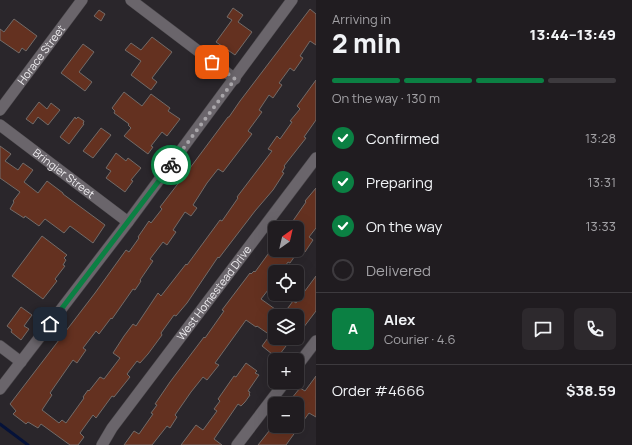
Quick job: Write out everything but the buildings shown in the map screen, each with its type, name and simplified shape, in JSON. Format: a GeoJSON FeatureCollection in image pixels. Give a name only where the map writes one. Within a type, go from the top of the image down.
{"type":"FeatureCollection","features":[{"type":"Feature","properties":{"kind":"street","name":"Horace Street"},"geometry":{"type":"LineString","coordinates":[[0,110],[82,0]]}},
{"type":"Feature","properties":{"kind":"street"},"geometry":{"type":"LineString","coordinates":[[132,0],[235,79]]}},
{"type":"Feature","properties":{"kind":"street"},"geometry":{"type":"LineString","coordinates":[[0,389],[128,222],[292,0]]}},
{"type":"Feature","properties":{"kind":"street","name":"Bringier Street"},"geometry":{"type":"LineString","coordinates":[[0,125],[128,222]]}},
{"type":"Feature","properties":{"kind":"street","name":"West Homestead Drive"},"geometry":{"type":"LineString","coordinates":[[102,445],[112,428],[315,163]]}},
{"type":"Feature","properties":{"kind":"street"},"geometry":{"type":"LineString","coordinates":[[304,357],[316,341]]}},
{"type":"Feature","properties":{"kind":"street"},"geometry":{"type":"LineString","coordinates":[[0,346],[21,362]]}},
{"type":"Feature","properties":{"kind":"street"},"geometry":{"type":"LineString","coordinates":[[237,445],[280,389]]}},
{"type":"Feature","properties":{"kind":"waterway"},"geometry":{"type":"LineString","coordinates":[[0,424],[28,445]]}},
{"type":"Feature","properties":{"kind":"way so far"},"geometry":{"type":"LineString","coordinates":[[171,165],[235,79],[212,62]]}},
{"type":"Feature","properties":{"kind":"route"},"geometry":{"type":"LineString","coordinates":[[50,324],[171,165]]}}]}
